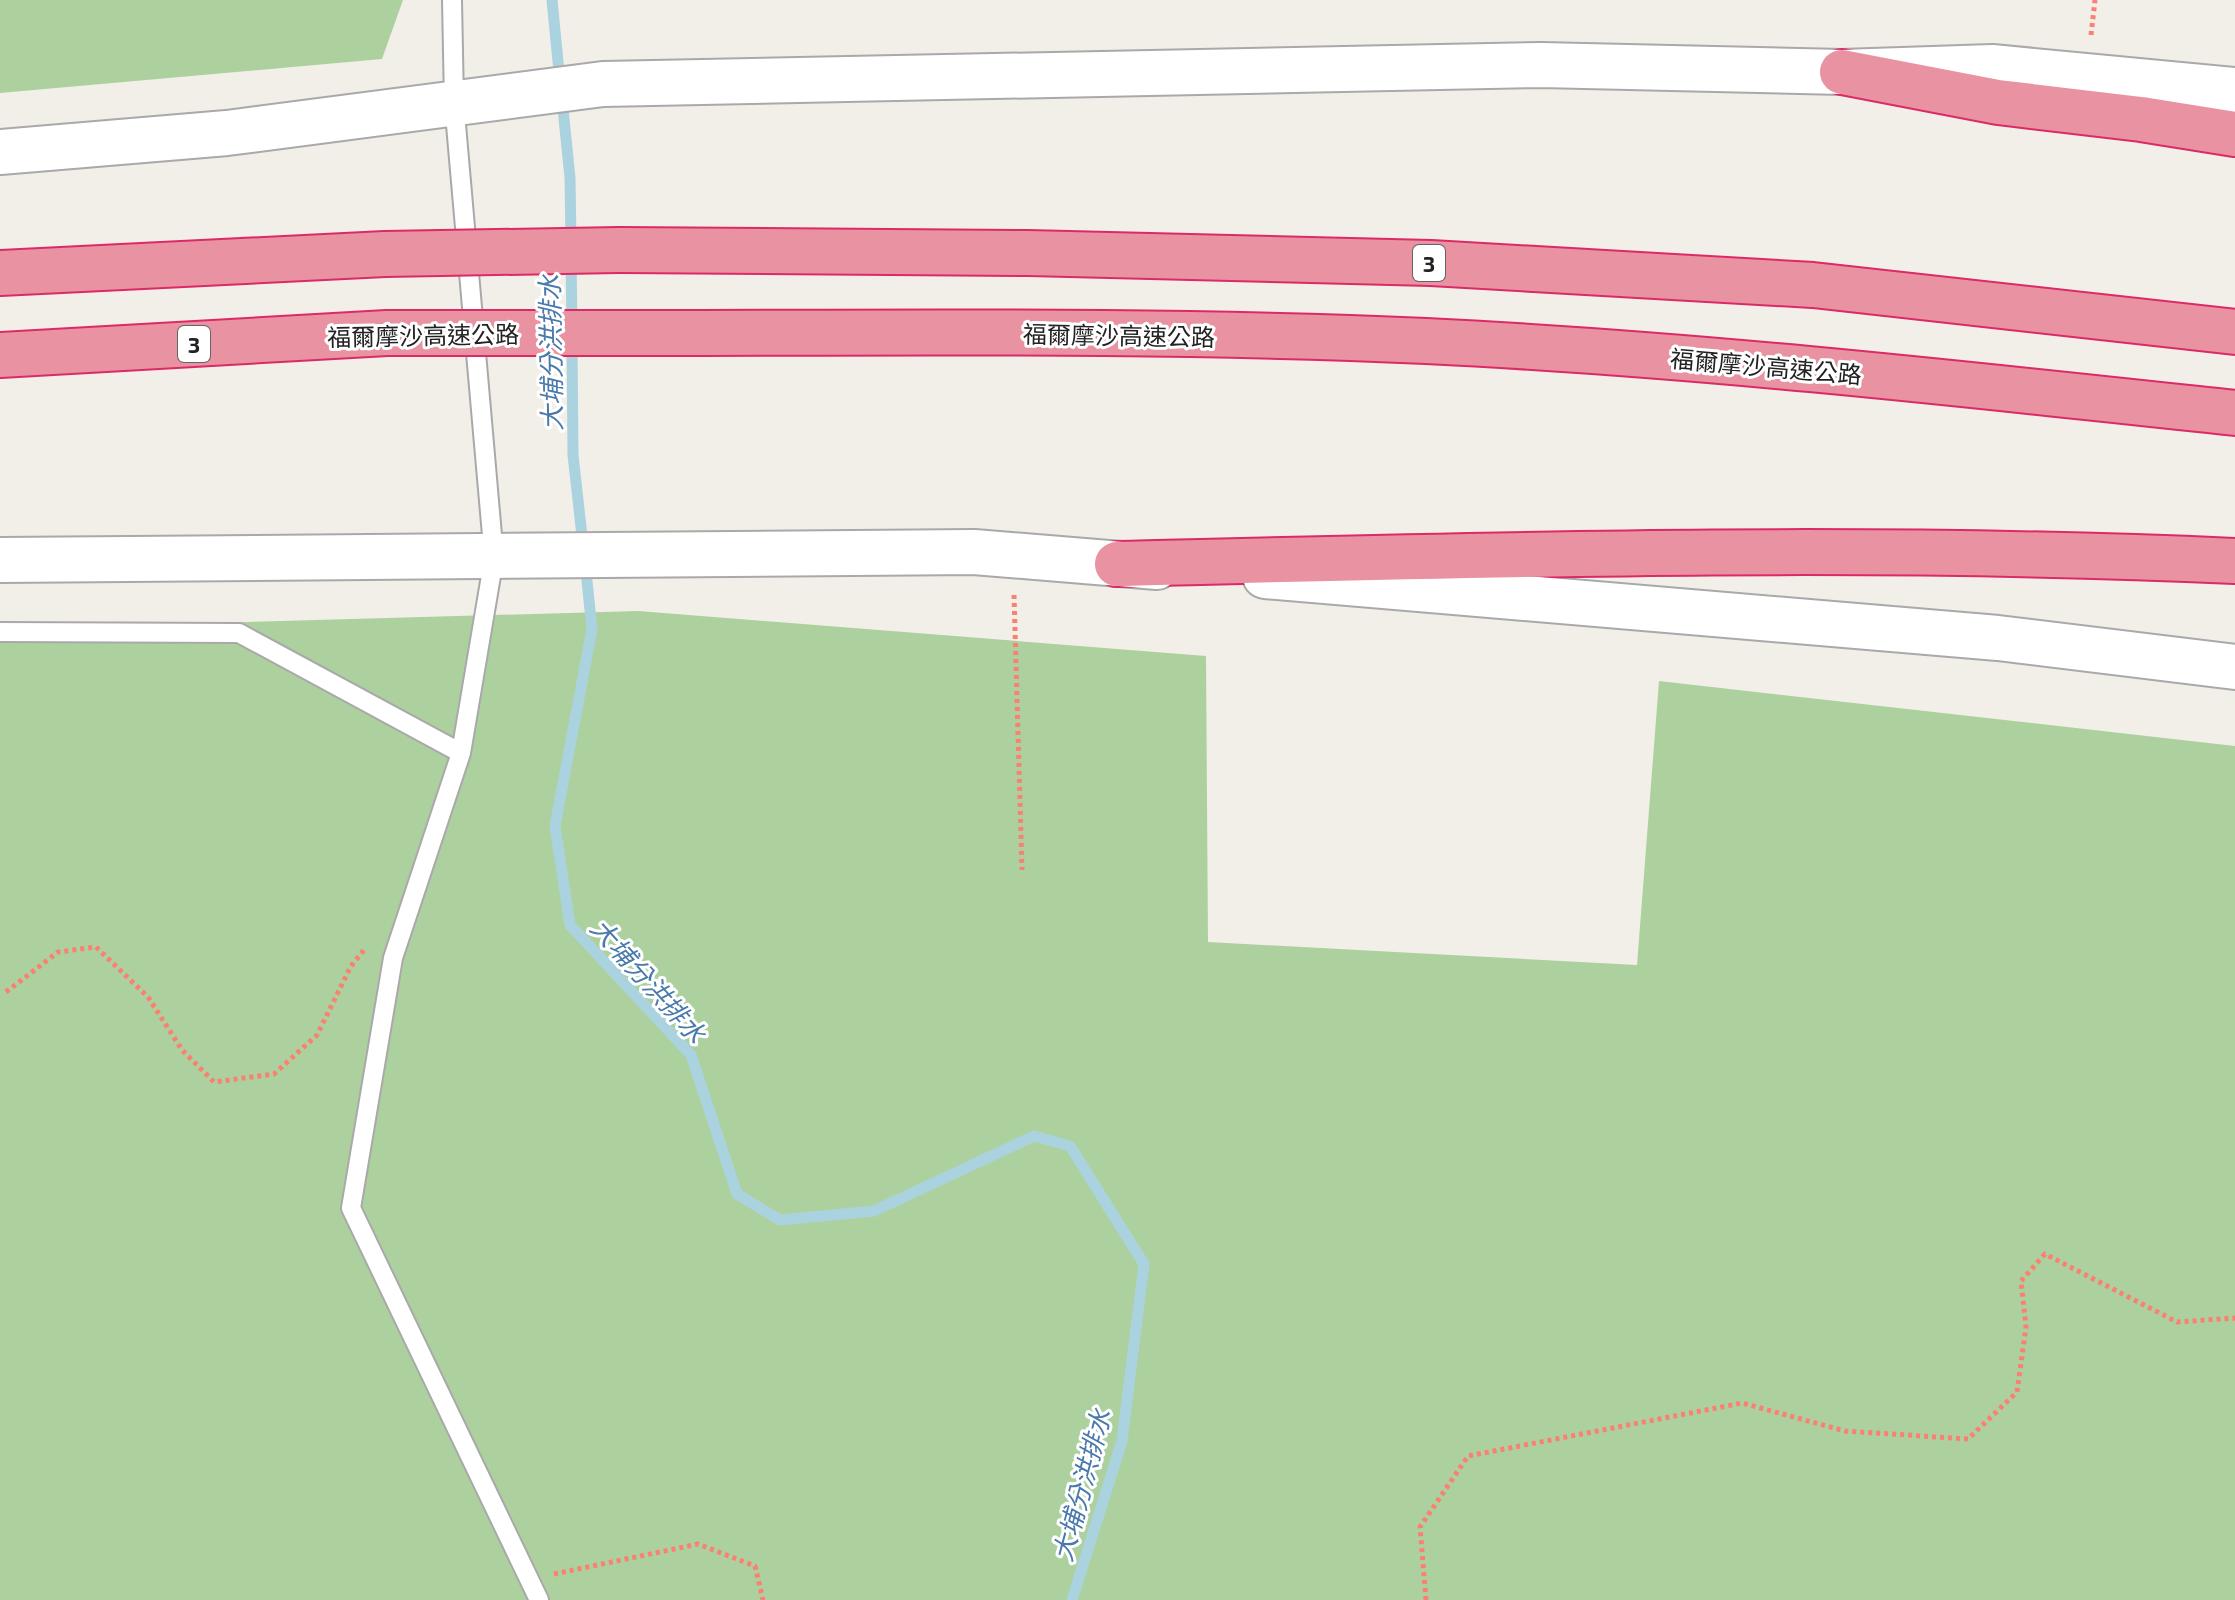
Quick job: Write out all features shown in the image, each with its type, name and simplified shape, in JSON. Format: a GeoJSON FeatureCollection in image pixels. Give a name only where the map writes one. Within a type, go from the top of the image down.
{"type":"FeatureCollection","features":[{"type":"Feature","properties":{"kind":"highway"},"geometry":{"type":"LineString","coordinates":[[1842,72],[1998,102],[2235,134]]}},
{"type":"Feature","properties":{"kind":"highway","name":"3"},"geometry":{"type":"LineString","coordinates":[[0,273],[385,254],[619,250],[1028,253],[1431,263],[1813,285],[2235,332]]}},
{"type":"Feature","properties":{"kind":"highway","name":"福爾摩沙高速公路"},"geometry":{"type":"LineString","coordinates":[[0,355],[387,333],[1050,333],[1426,341],[1809,367],[2235,413]]}},
{"type":"Feature","properties":{"kind":"highway"},"geometry":{"type":"LineString","coordinates":[[1117,564],[1391,557],[1799,553],[2112,555],[2235,561]]}},
{"type":"Feature","properties":{"kind":"street"},"geometry":{"type":"LineString","coordinates":[[0,152],[227,133],[603,84],[1541,65],[1842,72],[1992,67],[2235,90]]}},
{"type":"Feature","properties":{"kind":"street"},"geometry":{"type":"LineString","coordinates":[[0,560],[974,552],[1998,638],[2235,667]]}},
{"type":"Feature","properties":{"kind":"lane"},"geometry":{"type":"LineString","coordinates":[[452,0],[454,102],[494,558],[461,753],[393,958],[351,1208],[539,1600]]}},
{"type":"Feature","properties":{"kind":"lane"},"geometry":{"type":"LineString","coordinates":[[0,632],[239,633],[461,753]]}},
{"type":"Feature","properties":{"kind":"path"},"geometry":{"type":"LineString","coordinates":[[1013,556],[1022,870]]}},
{"type":"Feature","properties":{"kind":"path"},"geometry":{"type":"LineString","coordinates":[[6,992],[58,952],[96,947],[148,997],[182,1050],[214,1082],[274,1074],[317,1035],[351,966],[369,945]]}},
{"type":"Feature","properties":{"kind":"path"},"geometry":{"type":"LineString","coordinates":[[1426,1600],[1420,1527],[1468,1456],[1742,1403],[1845,1431],[1968,1439],[2017,1392],[2026,1327],[2021,1281],[2045,1254],[2177,1322],[2235,1318]]}},
{"type":"Feature","properties":{"kind":"path"},"geometry":{"type":"LineString","coordinates":[[529,1580],[698,1544],[755,1566],[763,1600]]}},
{"type":"Feature","properties":{"kind":"green space"},"geometry":{"type":"Polygon","coordinates":[[[0,0],[403,0],[382,59],[0,93],[0,0]]]}},
{"type":"Feature","properties":{"kind":"green space"},"geometry":{"type":"Polygon","coordinates":[[[638,611],[1206,656],[1208,942],[1637,965],[1659,681],[2235,746],[2235,1600],[0,1600],[0,629],[638,611]]]}},
{"type":"Feature","properties":{"kind":"waterway","name":"大埔分洪排水"},"geometry":{"type":"LineString","coordinates":[[552,0],[560,82]]}},
{"type":"Feature","properties":{"kind":"waterway","name":"大埔分洪排水"},"geometry":{"type":"LineString","coordinates":[[562,99],[570,178],[571,242]]}},
{"type":"Feature","properties":{"kind":"waterway","name":"大埔分洪排水"},"geometry":{"type":"LineString","coordinates":[[571,259],[572,325]]}},
{"type":"Feature","properties":{"kind":"waterway","name":"大埔分洪排水"},"geometry":{"type":"LineString","coordinates":[[572,343],[573,455],[583,545]]}},
{"type":"Feature","properties":{"kind":"waterway","name":"大埔分洪排水"},"geometry":{"type":"LineString","coordinates":[[585,562],[592,629],[555,826],[570,925],[691,1055],[737,1194],[780,1220],[874,1211],[1034,1136],[1070,1146],[1144,1264],[1122,1441],[1072,1600]]}}]}
